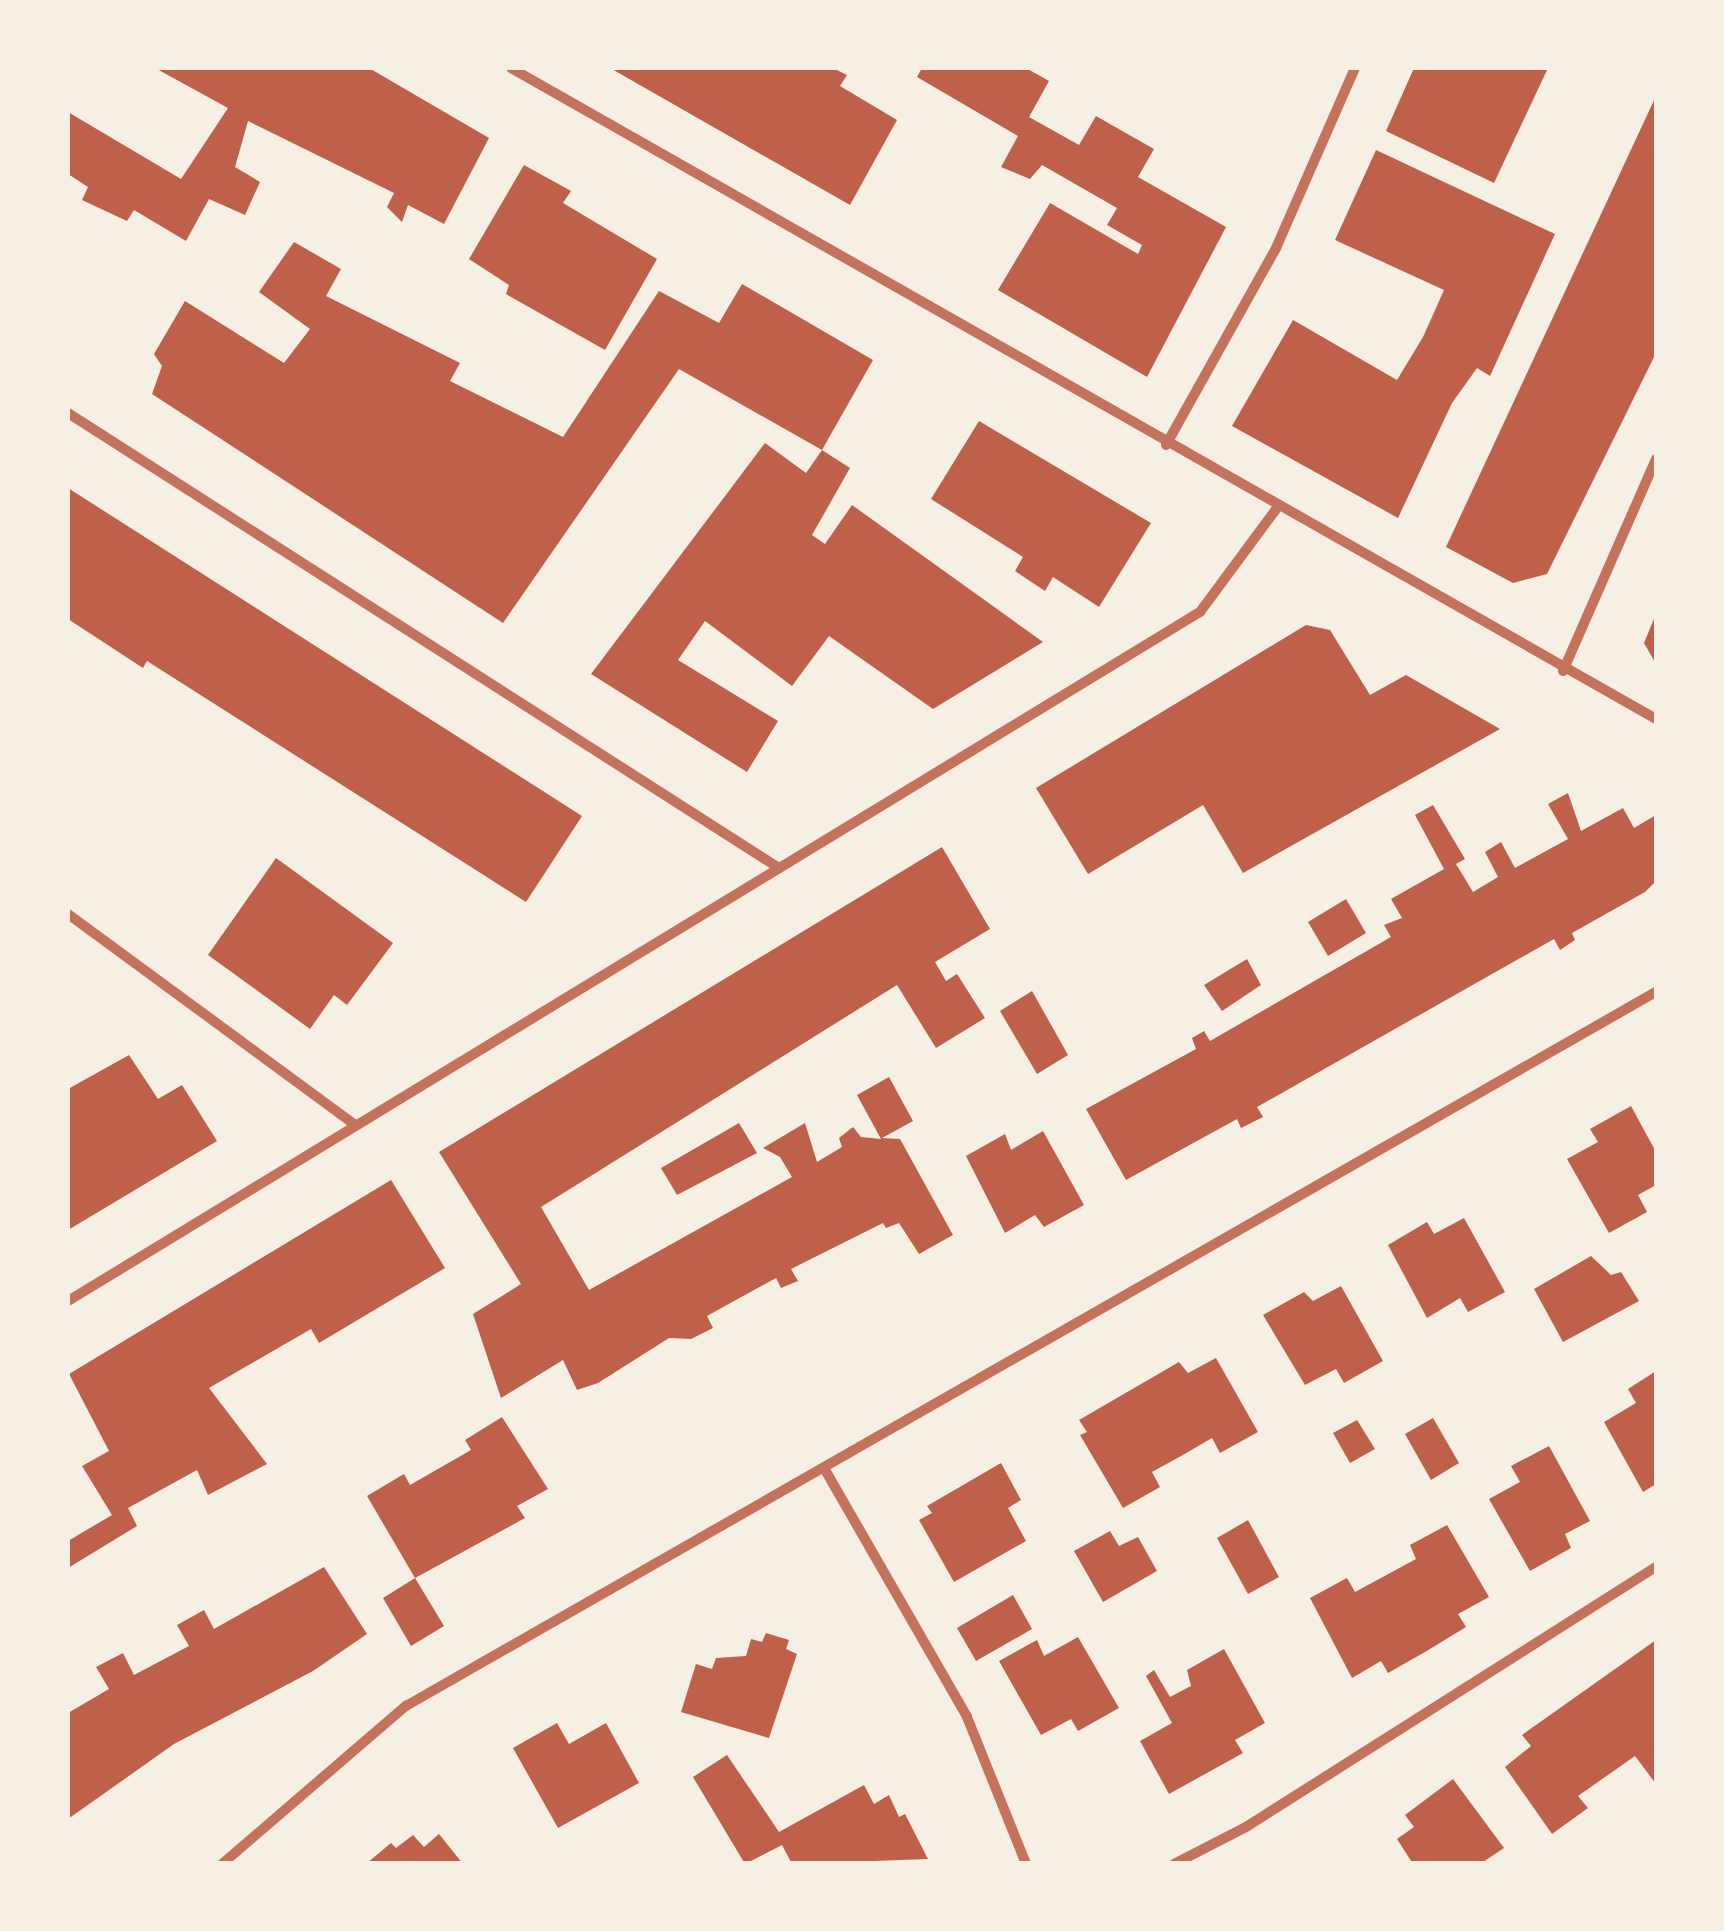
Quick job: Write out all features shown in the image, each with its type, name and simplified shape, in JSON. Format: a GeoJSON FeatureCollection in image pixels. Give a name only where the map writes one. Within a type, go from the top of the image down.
{"type":"FeatureCollection","features":[{"type":"Feature","properties":{"kind":"street"},"geometry":{"type":"LineString","coordinates":[[511,68],[1166,446],[1563,671],[1656,719]]}},
{"type":"Feature","properties":{"kind":"street"},"geometry":{"type":"LineString","coordinates":[[1166,446],[1276,248],[1354,68]]}},
{"type":"Feature","properties":{"kind":"street"},"geometry":{"type":"LineString","coordinates":[[68,414],[778,868]]}},
{"type":"Feature","properties":{"kind":"street"},"geometry":{"type":"LineString","coordinates":[[1563,671],[1656,459]]}},
{"type":"Feature","properties":{"kind":"street"},"geometry":{"type":"LineString","coordinates":[[68,1301],[1200,612],[1277,508]]}},
{"type":"Feature","properties":{"kind":"street"},"geometry":{"type":"LineString","coordinates":[[68,914],[355,1124]]}},
{"type":"Feature","properties":{"kind":"street"},"geometry":{"type":"LineString","coordinates":[[222,1864],[406,1706],[1656,992]]}},
{"type":"Feature","properties":{"kind":"street"},"geometry":{"type":"LineString","coordinates":[[824,1468],[967,1716],[1026,1864]]}},
{"type":"Feature","properties":{"kind":"street"},"geometry":{"type":"LineString","coordinates":[[1174,1864],[1246,1827],[1656,1568]]}},
{"type":"Feature","properties":{"kind":"building"},"geometry":{"type":"Polygon","coordinates":[[[155,68],[369,68],[489,138],[444,224],[408,205],[402,222],[387,207],[394,193],[248,121],[235,167],[260,182],[245,215],[209,199],[186,241],[134,210],[127,221],[82,200],[88,187],[68,174],[68,112],[181,179],[228,108],[155,68]]]}},
{"type":"Feature","properties":{"kind":"building"},"geometry":{"type":"Polygon","coordinates":[[[610,68],[833,68],[847,75],[840,86],[897,120],[850,205],[610,68]]]}},
{"type":"Feature","properties":{"kind":"building"},"geometry":{"type":"Polygon","coordinates":[[[922,68],[1026,68],[1049,81],[1029,117],[1079,145],[1096,116],[1154,149],[1138,177],[1226,227],[1147,377],[998,290],[1050,203],[1138,254],[1142,245],[1107,225],[1117,208],[1042,165],[1030,179],[1001,167],[1018,136],[917,77],[922,68]]]}},
{"type":"Feature","properties":{"kind":"building"},"geometry":{"type":"Polygon","coordinates":[[[1414,68],[1548,68],[1494,183],[1386,131],[1414,68]]]}},
{"type":"Feature","properties":{"kind":"building"},"geometry":{"type":"Polygon","coordinates":[[[1656,96],[1656,353],[1547,574],[1513,583],[1446,547],[1656,96]]]}},
{"type":"Feature","properties":{"kind":"building"},"geometry":{"type":"Polygon","coordinates":[[[1376,150],[1555,234],[1490,376],[1477,368],[1452,403],[1398,518],[1232,426],[1293,320],[1397,380],[1423,337],[1444,290],[1335,240],[1376,150]]]}},
{"type":"Feature","properties":{"kind":"building"},"geometry":{"type":"Polygon","coordinates":[[[524,165],[571,191],[563,203],[657,259],[605,350],[506,294],[509,285],[469,259],[524,165]]]}},
{"type":"Feature","properties":{"kind":"building"},"geometry":{"type":"Polygon","coordinates":[[[294,242],[341,269],[326,296],[460,363],[450,381],[563,437],[659,291],[719,323],[742,284],[873,360],[822,450],[679,369],[503,623],[152,394],[162,366],[154,354],[185,301],[284,363],[310,329],[259,292],[294,242]]]}},
{"type":"Feature","properties":{"kind":"building"},"geometry":{"type":"Polygon","coordinates":[[[979,421],[1151,523],[1099,607],[1053,577],[1045,591],[1015,571],[1023,557],[931,499],[979,421]]]}},
{"type":"Feature","properties":{"kind":"building"},"geometry":{"type":"Polygon","coordinates":[[[765,443],[806,473],[822,450],[850,468],[812,535],[825,544],[852,505],[1043,642],[933,709],[829,636],[792,686],[705,621],[678,660],[778,721],[747,772],[591,674],[765,443]]]}},
{"type":"Feature","properties":{"kind":"building"},"geometry":{"type":"Polygon","coordinates":[[[68,488],[582,816],[526,902],[147,661],[143,668],[68,619],[68,488]]]}},
{"type":"Feature","properties":{"kind":"building"},"geometry":{"type":"Polygon","coordinates":[[[1656,614],[1656,664],[1644,643],[1656,614]]]}},
{"type":"Feature","properties":{"kind":"building"},"geometry":{"type":"Polygon","coordinates":[[[1306,625],[1330,630],[1370,695],[1406,675],[1500,729],[1243,873],[1203,805],[1088,874],[1036,788],[1306,625]]]}},
{"type":"Feature","properties":{"kind":"building"},"geometry":{"type":"Polygon","coordinates":[[[1568,793],[1581,831],[1623,808],[1634,828],[1656,815],[1656,881],[1645,892],[1572,933],[1575,940],[1560,950],[1554,939],[1257,1107],[1263,1117],[1241,1128],[1237,1119],[1126,1180],[1086,1109],[1196,1049],[1192,1038],[1204,1031],[1210,1041],[1391,937],[1384,925],[1402,918],[1391,899],[1444,869],[1415,815],[1433,805],[1465,859],[1456,864],[1473,892],[1498,877],[1485,852],[1501,842],[1515,868],[1568,839],[1548,804],[1568,793]]]}},
{"type":"Feature","properties":{"kind":"building"},"geometry":{"type":"Polygon","coordinates":[[[942,847],[990,929],[935,962],[946,981],[957,974],[985,1018],[936,1048],[897,985],[541,1207],[589,1290],[792,1177],[780,1157],[763,1148],[805,1123],[817,1162],[842,1147],[839,1138],[853,1127],[861,1137],[881,1139],[857,1095],[889,1077],[913,1121],[882,1138],[900,1139],[953,1235],[919,1254],[899,1223],[886,1228],[883,1223],[791,1269],[798,1281],[781,1288],[776,1278],[707,1316],[713,1328],[691,1339],[669,1338],[598,1383],[577,1390],[563,1360],[501,1398],[473,1314],[521,1284],[439,1152],[942,847]]]}},
{"type":"Feature","properties":{"kind":"building"},"geometry":{"type":"Polygon","coordinates":[[[276,858],[393,943],[347,1005],[334,995],[310,1029],[208,955],[276,858]]]}},
{"type":"Feature","properties":{"kind":"building"},"geometry":{"type":"Polygon","coordinates":[[[1346,899],[1366,933],[1328,956],[1308,922],[1346,899]]]}},
{"type":"Feature","properties":{"kind":"building"},"geometry":{"type":"Polygon","coordinates":[[[1247,959],[1261,985],[1222,1011],[1204,985],[1247,959]]]}},
{"type":"Feature","properties":{"kind":"building"},"geometry":{"type":"Polygon","coordinates":[[[1032,991],[1068,1055],[1037,1074],[1000,1011],[1032,991]]]}},
{"type":"Feature","properties":{"kind":"building"},"geometry":{"type":"Polygon","coordinates":[[[129,1055],[158,1099],[182,1085],[217,1141],[68,1230],[68,1089],[129,1055]]]}},
{"type":"Feature","properties":{"kind":"building"},"geometry":{"type":"Polygon","coordinates":[[[1631,1106],[1656,1152],[1656,1185],[1638,1195],[1647,1212],[1609,1233],[1567,1159],[1598,1142],[1590,1129],[1631,1106]]]}},
{"type":"Feature","properties":{"kind":"building"},"geometry":{"type":"Polygon","coordinates":[[[739,1123],[757,1153],[677,1195],[661,1168],[739,1123]]]}},
{"type":"Feature","properties":{"kind":"building"},"geometry":{"type":"Polygon","coordinates":[[[1043,1131],[1084,1205],[1044,1227],[1035,1215],[1005,1233],[966,1156],[1005,1134],[1011,1150],[1043,1131]]]}},
{"type":"Feature","properties":{"kind":"building"},"geometry":{"type":"Polygon","coordinates":[[[391,1180],[445,1268],[319,1343],[311,1329],[209,1388],[267,1464],[208,1495],[197,1470],[128,1508],[137,1526],[68,1568],[68,1541],[112,1515],[82,1466],[109,1451],[69,1374],[391,1180]]]}},
{"type":"Feature","properties":{"kind":"building"},"geometry":{"type":"Polygon","coordinates":[[[1464,1218],[1505,1292],[1468,1312],[1460,1298],[1427,1318],[1388,1245],[1427,1222],[1434,1234],[1464,1218]]]}},
{"type":"Feature","properties":{"kind":"building"},"geometry":{"type":"Polygon","coordinates":[[[1591,1256],[1611,1275],[1621,1272],[1639,1301],[1563,1342],[1534,1289],[1591,1256]]]}},
{"type":"Feature","properties":{"kind":"building"},"geometry":{"type":"Polygon","coordinates":[[[1341,1286],[1383,1361],[1344,1383],[1336,1369],[1305,1385],[1263,1315],[1304,1292],[1313,1301],[1341,1286]]]}},
{"type":"Feature","properties":{"kind":"building"},"geometry":{"type":"Polygon","coordinates":[[[1216,1358],[1258,1432],[1220,1453],[1212,1438],[1152,1472],[1160,1487],[1123,1508],[1080,1435],[1087,1432],[1079,1420],[1179,1362],[1188,1373],[1216,1358]]]}},
{"type":"Feature","properties":{"kind":"building"},"geometry":{"type":"Polygon","coordinates":[[[1656,1371],[1656,1484],[1643,1492],[1604,1422],[1636,1403],[1628,1389],[1656,1371]]]}},
{"type":"Feature","properties":{"kind":"building"},"geometry":{"type":"Polygon","coordinates":[[[502,1417],[548,1489],[517,1506],[525,1518],[415,1578],[367,1496],[404,1474],[410,1485],[471,1450],[465,1440],[502,1417]]]}},
{"type":"Feature","properties":{"kind":"building"},"geometry":{"type":"Polygon","coordinates":[[[1433,1418],[1459,1463],[1431,1480],[1405,1434],[1433,1418]]]}},
{"type":"Feature","properties":{"kind":"building"},"geometry":{"type":"Polygon","coordinates":[[[1357,1420],[1375,1449],[1350,1463],[1333,1433],[1357,1420]]]}},
{"type":"Feature","properties":{"kind":"building"},"geometry":{"type":"Polygon","coordinates":[[[1549,1446],[1590,1521],[1565,1534],[1571,1548],[1530,1571],[1489,1499],[1520,1482],[1511,1466],[1549,1446]]]}},
{"type":"Feature","properties":{"kind":"building"},"geometry":{"type":"Polygon","coordinates":[[[1001,1463],[1021,1500],[1008,1508],[1026,1541],[954,1582],[919,1520],[932,1513],[927,1506],[1001,1463]]]}},
{"type":"Feature","properties":{"kind":"building"},"geometry":{"type":"Polygon","coordinates":[[[1248,1520],[1279,1577],[1248,1594],[1217,1538],[1248,1520]]]}},
{"type":"Feature","properties":{"kind":"building"},"geometry":{"type":"Polygon","coordinates":[[[1447,1525],[1489,1597],[1458,1614],[1466,1627],[1425,1652],[1388,1673],[1381,1661],[1352,1678],[1310,1598],[1347,1578],[1355,1592],[1416,1559],[1410,1545],[1447,1525]]]}},
{"type":"Feature","properties":{"kind":"building"},"geometry":{"type":"Polygon","coordinates":[[[1110,1531],[1119,1546],[1138,1537],[1157,1571],[1103,1602],[1074,1551],[1110,1531]]]}},
{"type":"Feature","properties":{"kind":"building"},"geometry":{"type":"Polygon","coordinates":[[[324,1567],[367,1634],[313,1671],[174,1744],[68,1819],[68,1713],[109,1689],[96,1667],[123,1653],[134,1675],[189,1646],[177,1625],[204,1610],[214,1629],[324,1567]]]}},
{"type":"Feature","properties":{"kind":"building"},"geometry":{"type":"Polygon","coordinates":[[[415,1578],[444,1626],[411,1646],[383,1598],[415,1578]]]}},
{"type":"Feature","properties":{"kind":"building"},"geometry":{"type":"Polygon","coordinates":[[[1013,1595],[1032,1629],[976,1661],[957,1628],[1013,1595]]]}},
{"type":"Feature","properties":{"kind":"building"},"geometry":{"type":"Polygon","coordinates":[[[766,1633],[789,1640],[786,1649],[797,1654],[769,1738],[681,1712],[696,1664],[712,1669],[716,1658],[746,1656],[751,1639],[762,1642],[766,1633]]]}},
{"type":"Feature","properties":{"kind":"building"},"geometry":{"type":"Polygon","coordinates":[[[1078,1637],[1119,1708],[1078,1731],[1071,1719],[1041,1735],[999,1661],[1037,1640],[1044,1656],[1078,1637]]]}},
{"type":"Feature","properties":{"kind":"building"},"geometry":{"type":"Polygon","coordinates":[[[1656,1640],[1656,1784],[1635,1756],[1578,1796],[1588,1808],[1552,1834],[1505,1767],[1531,1746],[1522,1735],[1656,1640]]]}},
{"type":"Feature","properties":{"kind":"building"},"geometry":{"type":"Polygon","coordinates":[[[1224,1649],[1265,1723],[1235,1740],[1243,1753],[1169,1794],[1140,1741],[1172,1723],[1146,1676],[1154,1670],[1170,1697],[1191,1686],[1187,1670],[1224,1649]]]}},
{"type":"Feature","properties":{"kind":"building"},"geometry":{"type":"Polygon","coordinates":[[[557,1723],[569,1744],[606,1723],[639,1783],[558,1828],[513,1748],[557,1723]]]}},
{"type":"Feature","properties":{"kind":"building"},"geometry":{"type":"Polygon","coordinates":[[[727,1755],[779,1832],[864,1785],[874,1804],[889,1795],[899,1817],[905,1814],[928,1859],[792,1864],[782,1845],[745,1864],[693,1777],[727,1755]]]}},
{"type":"Feature","properties":{"kind":"building"},"geometry":{"type":"Polygon","coordinates":[[[1453,1779],[1504,1848],[1480,1864],[1413,1864],[1397,1839],[1414,1827],[1405,1815],[1453,1779]]]}},
{"type":"Feature","properties":{"kind":"building"},"geometry":{"type":"Polygon","coordinates":[[[439,1834],[463,1864],[366,1864],[391,1843],[396,1848],[413,1835],[424,1847],[439,1834]]]}}]}
